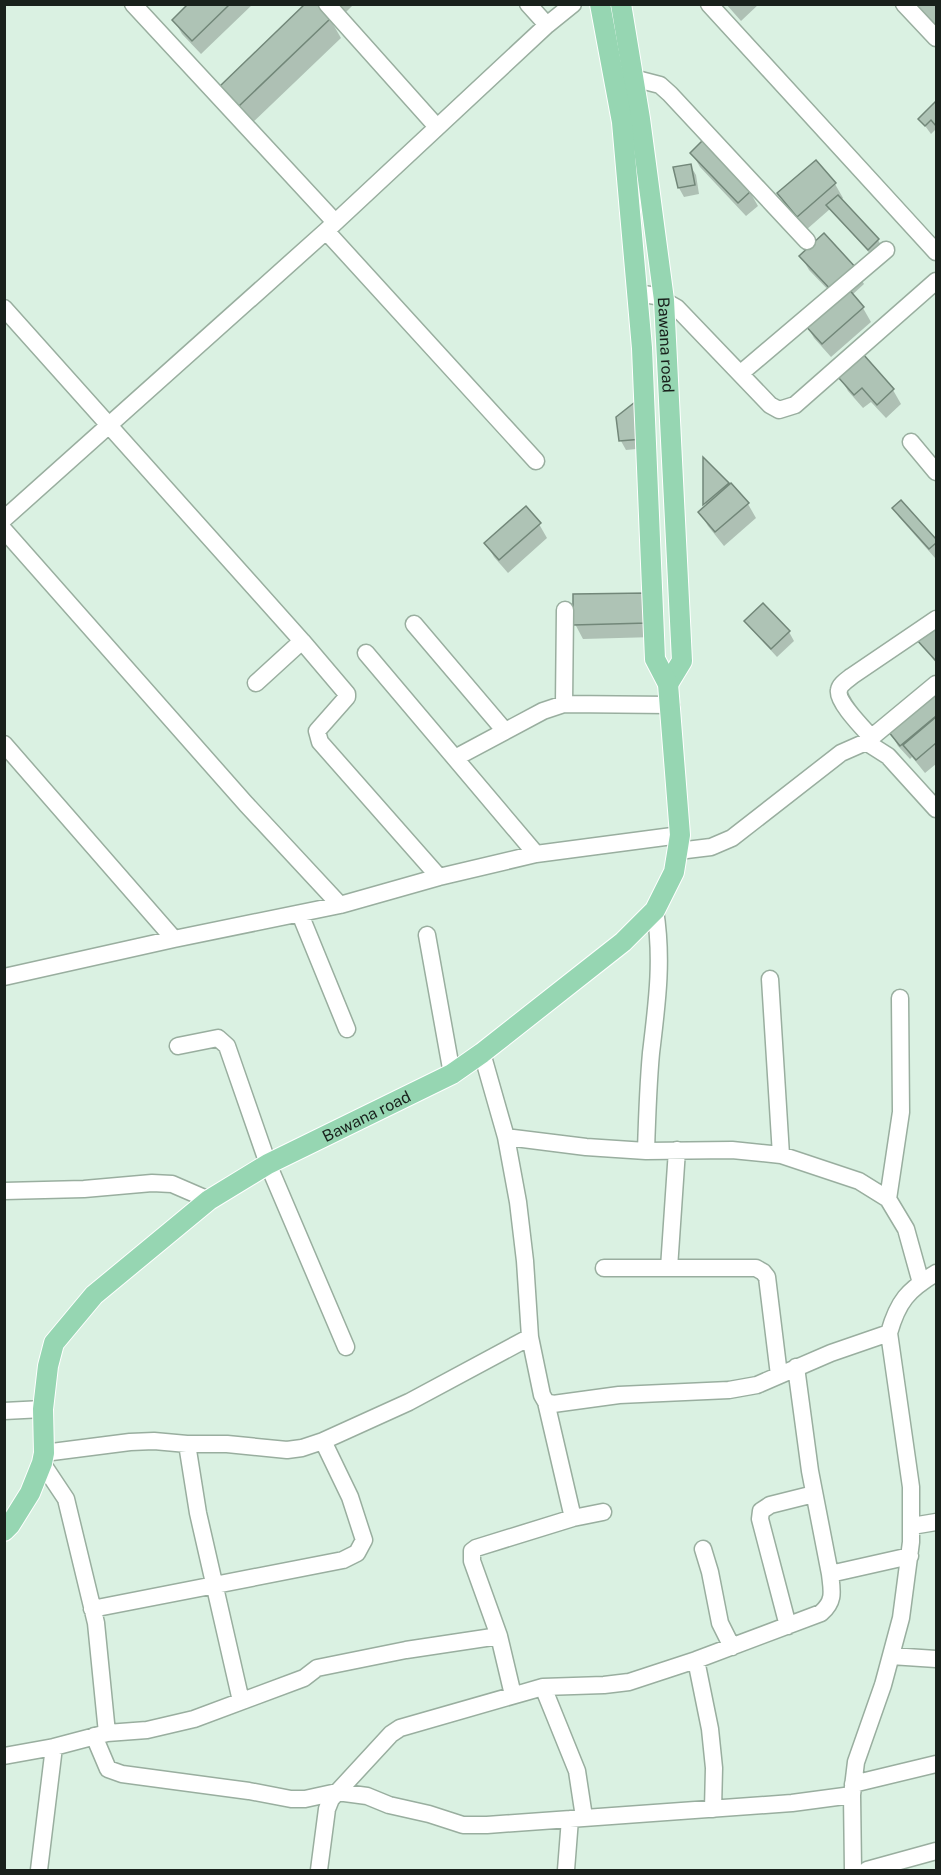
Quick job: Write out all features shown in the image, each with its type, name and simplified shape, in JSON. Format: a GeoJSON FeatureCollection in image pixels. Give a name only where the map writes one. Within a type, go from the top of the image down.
{"type":"FeatureCollection","features":[{"type":"Feature","properties":{"kind":"main road","name":"Bawana road"},"geometry":{"type":"LineString","coordinates":[[4,1531],[30,1493],[43,1458],[43,1409],[50,1354],[54,1343],[73,1317],[94,1295],[209,1200],[268,1164],[452,1074],[483,1053],[623,942],[656,910],[675,872],[679,843],[671,705],[668,684],[655,659],[638,293],[622,122],[600,4]]}},
{"type":"Feature","properties":{"kind":"main road","name":"Bawana road"},"geometry":{"type":"LineString","coordinates":[[621,4],[664,300],[682,661],[668,684]]}},
{"type":"Feature","properties":{"kind":"main road"},"geometry":{"type":"LineString","coordinates":[[646,440],[671,441]]}},
{"type":"Feature","properties":{"kind":"street"},"geometry":{"type":"LineString","coordinates":[[133,4],[536,461]]}},
{"type":"Feature","properties":{"kind":"street"},"geometry":{"type":"LineString","coordinates":[[327,4],[437,127]]}},
{"type":"Feature","properties":{"kind":"street"},"geometry":{"type":"LineString","coordinates":[[528,4],[547,25]]}},
{"type":"Feature","properties":{"kind":"street"},"geometry":{"type":"LineString","coordinates":[[4,519],[330,226],[547,25],[573,4]]}},
{"type":"Feature","properties":{"kind":"street"},"geometry":{"type":"LineString","coordinates":[[709,4],[936,252]]}},
{"type":"Feature","properties":{"kind":"street"},"geometry":{"type":"LineString","coordinates":[[904,4],[936,38]]}},
{"type":"Feature","properties":{"kind":"street"},"geometry":{"type":"LineString","coordinates":[[633,78],[660,85],[670,94],[807,241]]}},
{"type":"Feature","properties":{"kind":"street"},"geometry":{"type":"LineString","coordinates":[[741,373],[886,250]]}},
{"type":"Feature","properties":{"kind":"street"},"geometry":{"type":"LineString","coordinates":[[638,293],[664,300],[677,308],[770,405],[778,410],[795,405],[936,280]]}},
{"type":"Feature","properties":{"kind":"street"},"geometry":{"type":"LineString","coordinates":[[4,308],[111,424],[346,694],[346,697],[316,731],[320,742],[439,877]]}},
{"type":"Feature","properties":{"kind":"street"},"geometry":{"type":"LineString","coordinates":[[911,442],[936,472]]}},
{"type":"Feature","properties":{"kind":"street"},"geometry":{"type":"LineString","coordinates":[[4,530],[246,804],[340,905]]}},
{"type":"Feature","properties":{"kind":"street"},"geometry":{"type":"LineString","coordinates":[[564,704],[565,610]]}},
{"type":"Feature","properties":{"kind":"street"},"geometry":{"type":"LineString","coordinates":[[936,619],[842,684],[838,691],[838,697],[869,740],[888,756],[936,809]]}},
{"type":"Feature","properties":{"kind":"street"},"geometry":{"type":"LineString","coordinates":[[414,624],[505,731]]}},
{"type":"Feature","properties":{"kind":"street"},"geometry":{"type":"LineString","coordinates":[[256,683],[302,641]]}},
{"type":"Feature","properties":{"kind":"street"},"geometry":{"type":"LineString","coordinates":[[366,653],[536,854]]}},
{"type":"Feature","properties":{"kind":"street"},"geometry":{"type":"LineString","coordinates":[[6,975],[340,905],[439,877],[536,854],[679,843],[711,848],[732,838],[841,753],[869,740],[936,684]]}},
{"type":"Feature","properties":{"kind":"street"},"geometry":{"type":"LineString","coordinates":[[455,758],[543,711],[564,704],[671,705]]}},
{"type":"Feature","properties":{"kind":"street"},"geometry":{"type":"LineString","coordinates":[[4,744],[174,939]]}},
{"type":"Feature","properties":{"kind":"street"},"geometry":{"type":"LineString","coordinates":[[646,1151],[647,1102],[660,970],[660,940],[656,910]]}},
{"type":"Feature","properties":{"kind":"street"},"geometry":{"type":"LineString","coordinates":[[300,914],[347,1029]]}},
{"type":"Feature","properties":{"kind":"street"},"geometry":{"type":"LineString","coordinates":[[427,935],[452,1074]]}},
{"type":"Feature","properties":{"kind":"street"},"geometry":{"type":"LineString","coordinates":[[770,979],[781,1155]]}},
{"type":"Feature","properties":{"kind":"street"},"geometry":{"type":"LineString","coordinates":[[888,1199],[901,1112],[900,998]]}},
{"type":"Feature","properties":{"kind":"street"},"geometry":{"type":"LineString","coordinates":[[178,1046],[211,1038],[223,1040],[227,1046],[268,1164],[346,1347]]}},
{"type":"Feature","properties":{"kind":"street"},"geometry":{"type":"LineString","coordinates":[[483,1053],[506,1137],[518,1202],[530,1337],[573,1518]]}},
{"type":"Feature","properties":{"kind":"street"},"geometry":{"type":"LineString","coordinates":[[506,1137],[586,1147],[646,1151],[732,1150],[781,1155],[859,1181],[888,1199],[906,1228],[921,1283]]}},
{"type":"Feature","properties":{"kind":"street"},"geometry":{"type":"LineString","coordinates":[[669,1268],[678,1150]]}},
{"type":"Feature","properties":{"kind":"street"},"geometry":{"type":"LineString","coordinates":[[4,1191],[84,1189],[152,1183],[172,1184],[209,1200]]}},
{"type":"Feature","properties":{"kind":"street"},"geometry":{"type":"LineString","coordinates":[[604,1268],[756,1268],[763,1272],[767,1277],[779,1375]]}},
{"type":"Feature","properties":{"kind":"street"},"geometry":{"type":"LineString","coordinates":[[853,1870],[853,1790],[856,1762],[883,1685],[901,1618],[910,1556],[912,1526],[909,1475],[890,1333],[895,1313],[906,1295],[936,1274]]}},
{"type":"Feature","properties":{"kind":"street"},"geometry":{"type":"LineString","coordinates":[[546,1402],[553,1404],[619,1395],[729,1390],[757,1385],[796,1367],[890,1333]]}},
{"type":"Feature","properties":{"kind":"street"},"geometry":{"type":"LineString","coordinates":[[530,1337],[409,1402],[324,1441],[287,1450],[227,1444],[130,1442],[43,1458],[66,1499],[96,1623],[101,1735],[108,1769],[122,1774],[291,1799],[305,1800],[337,1792],[367,1796],[389,1805],[464,1825],[792,1803],[853,1790],[936,1764]]}},
{"type":"Feature","properties":{"kind":"street"},"geometry":{"type":"LineString","coordinates":[[319,1870],[327,1809],[337,1792],[391,1734],[400,1728],[543,1687],[629,1682],[821,1614],[829,1606],[832,1594],[830,1574],[814,1494],[796,1367]]}},
{"type":"Feature","properties":{"kind":"street"},"geometry":{"type":"LineString","coordinates":[[4,1411],[43,1409]]}},
{"type":"Feature","properties":{"kind":"street"},"geometry":{"type":"LineString","coordinates":[[92,1609],[343,1560],[352,1556],[360,1549],[364,1540],[350,1497],[324,1441]]}},
{"type":"Feature","properties":{"kind":"street"},"geometry":{"type":"LineString","coordinates":[[188,1444],[198,1513],[241,1701]]}},
{"type":"Feature","properties":{"kind":"street"},"geometry":{"type":"LineString","coordinates":[[788,1626],[760,1519],[761,1511],[770,1505],[814,1494]]}},
{"type":"Feature","properties":{"kind":"street"},"geometry":{"type":"LineString","coordinates":[[513,1695],[499,1636],[472,1561],[472,1551],[573,1518],[603,1512]]}},
{"type":"Feature","properties":{"kind":"street"},"geometry":{"type":"LineString","coordinates":[[912,1526],[936,1522]]}},
{"type":"Feature","properties":{"kind":"street"},"geometry":{"type":"LineString","coordinates":[[703,1549],[720,1623],[732,1647]]}},
{"type":"Feature","properties":{"kind":"street"},"geometry":{"type":"LineString","coordinates":[[830,1574],[910,1556]]}},
{"type":"Feature","properties":{"kind":"street"},"geometry":{"type":"LineString","coordinates":[[4,1756],[101,1735],[147,1730],[194,1719],[304,1678],[317,1668],[406,1650],[499,1636]]}},
{"type":"Feature","properties":{"kind":"street"},"geometry":{"type":"LineString","coordinates":[[891,1656],[936,1659]]}},
{"type":"Feature","properties":{"kind":"street"},"geometry":{"type":"LineString","coordinates":[[696,1660],[705,1698],[713,1758],[713,1809]]}},
{"type":"Feature","properties":{"kind":"street"},"geometry":{"type":"LineString","coordinates":[[543,1687],[577,1771],[577,1818],[566,1870]]}},
{"type":"Feature","properties":{"kind":"street"},"geometry":{"type":"LineString","coordinates":[[39,1870],[54,1747]]}},
{"type":"Feature","properties":{"kind":"street"},"geometry":{"type":"LineString","coordinates":[[867,1870],[936,1851]]}},
{"type":"Feature","properties":{"kind":"building"},"geometry":{"type":"Polygon","coordinates":[[[188,4],[230,4],[192,41],[172,20],[188,4]]]}},
{"type":"Feature","properties":{"kind":"building"},"geometry":{"type":"Polygon","coordinates":[[[305,4],[318,4],[331,18],[239,106],[220,86],[305,4]]]}},
{"type":"Feature","properties":{"kind":"building"},"geometry":{"type":"Polygon","coordinates":[[[916,4],[936,4],[936,32],[913,7],[916,4]]]}},
{"type":"Feature","properties":{"kind":"building"},"geometry":{"type":"Polygon","coordinates":[[[936,101],[936,126],[931,120],[925,126],[918,119],[936,101]]]}},
{"type":"Feature","properties":{"kind":"building"},"geometry":{"type":"Polygon","coordinates":[[[703,140],[751,191],[738,203],[690,153],[703,140]]]}},
{"type":"Feature","properties":{"kind":"building"},"geometry":{"type":"Polygon","coordinates":[[[816,160],[836,183],[797,217],[777,193],[816,160]]]}},
{"type":"Feature","properties":{"kind":"building"},"geometry":{"type":"Polygon","coordinates":[[[691,164],[695,185],[678,188],[673,167],[691,164]]]}},
{"type":"Feature","properties":{"kind":"building"},"geometry":{"type":"Polygon","coordinates":[[[838,195],[879,239],[868,250],[826,205],[838,195]]]}},
{"type":"Feature","properties":{"kind":"building"},"geometry":{"type":"Polygon","coordinates":[[[824,233],[857,269],[833,292],[799,256],[824,233]]]}},
{"type":"Feature","properties":{"kind":"building"},"geometry":{"type":"Polygon","coordinates":[[[847,287],[864,307],[822,344],[804,324],[847,287]]]}},
{"type":"Feature","properties":{"kind":"building"},"geometry":{"type":"Polygon","coordinates":[[[863,354],[894,389],[877,405],[862,388],[854,395],[838,377],[863,354]]]}},
{"type":"Feature","properties":{"kind":"building"},"geometry":{"type":"Polygon","coordinates":[[[639,399],[643,439],[619,441],[616,417],[639,399]]]}},
{"type":"Feature","properties":{"kind":"building"},"geometry":{"type":"Polygon","coordinates":[[[703,457],[729,483],[703,505],[703,457]]]}},
{"type":"Feature","properties":{"kind":"building"},"geometry":{"type":"Polygon","coordinates":[[[731,483],[749,503],[715,532],[698,512],[731,483]]]}},
{"type":"Feature","properties":{"kind":"building"},"geometry":{"type":"Polygon","coordinates":[[[901,500],[936,539],[936,543],[929,549],[892,508],[901,500]]]}},
{"type":"Feature","properties":{"kind":"building"},"geometry":{"type":"Polygon","coordinates":[[[526,506],[541,523],[499,560],[484,543],[526,506]]]}},
{"type":"Feature","properties":{"kind":"building"},"geometry":{"type":"Polygon","coordinates":[[[648,593],[648,623],[573,625],[573,594],[648,593]]]}},
{"type":"Feature","properties":{"kind":"building"},"geometry":{"type":"Polygon","coordinates":[[[763,603],[790,631],[771,649],[744,621],[763,603]]]}},
{"type":"Feature","properties":{"kind":"building"},"geometry":{"type":"Polygon","coordinates":[[[936,625],[936,661],[917,640],[936,625]]]}},
{"type":"Feature","properties":{"kind":"building"},"geometry":{"type":"Polygon","coordinates":[[[936,691],[936,716],[900,746],[888,731],[936,691]]]}},
{"type":"Feature","properties":{"kind":"building"},"geometry":{"type":"Polygon","coordinates":[[[936,717],[936,743],[916,760],[903,745],[936,717]]]}}]}
